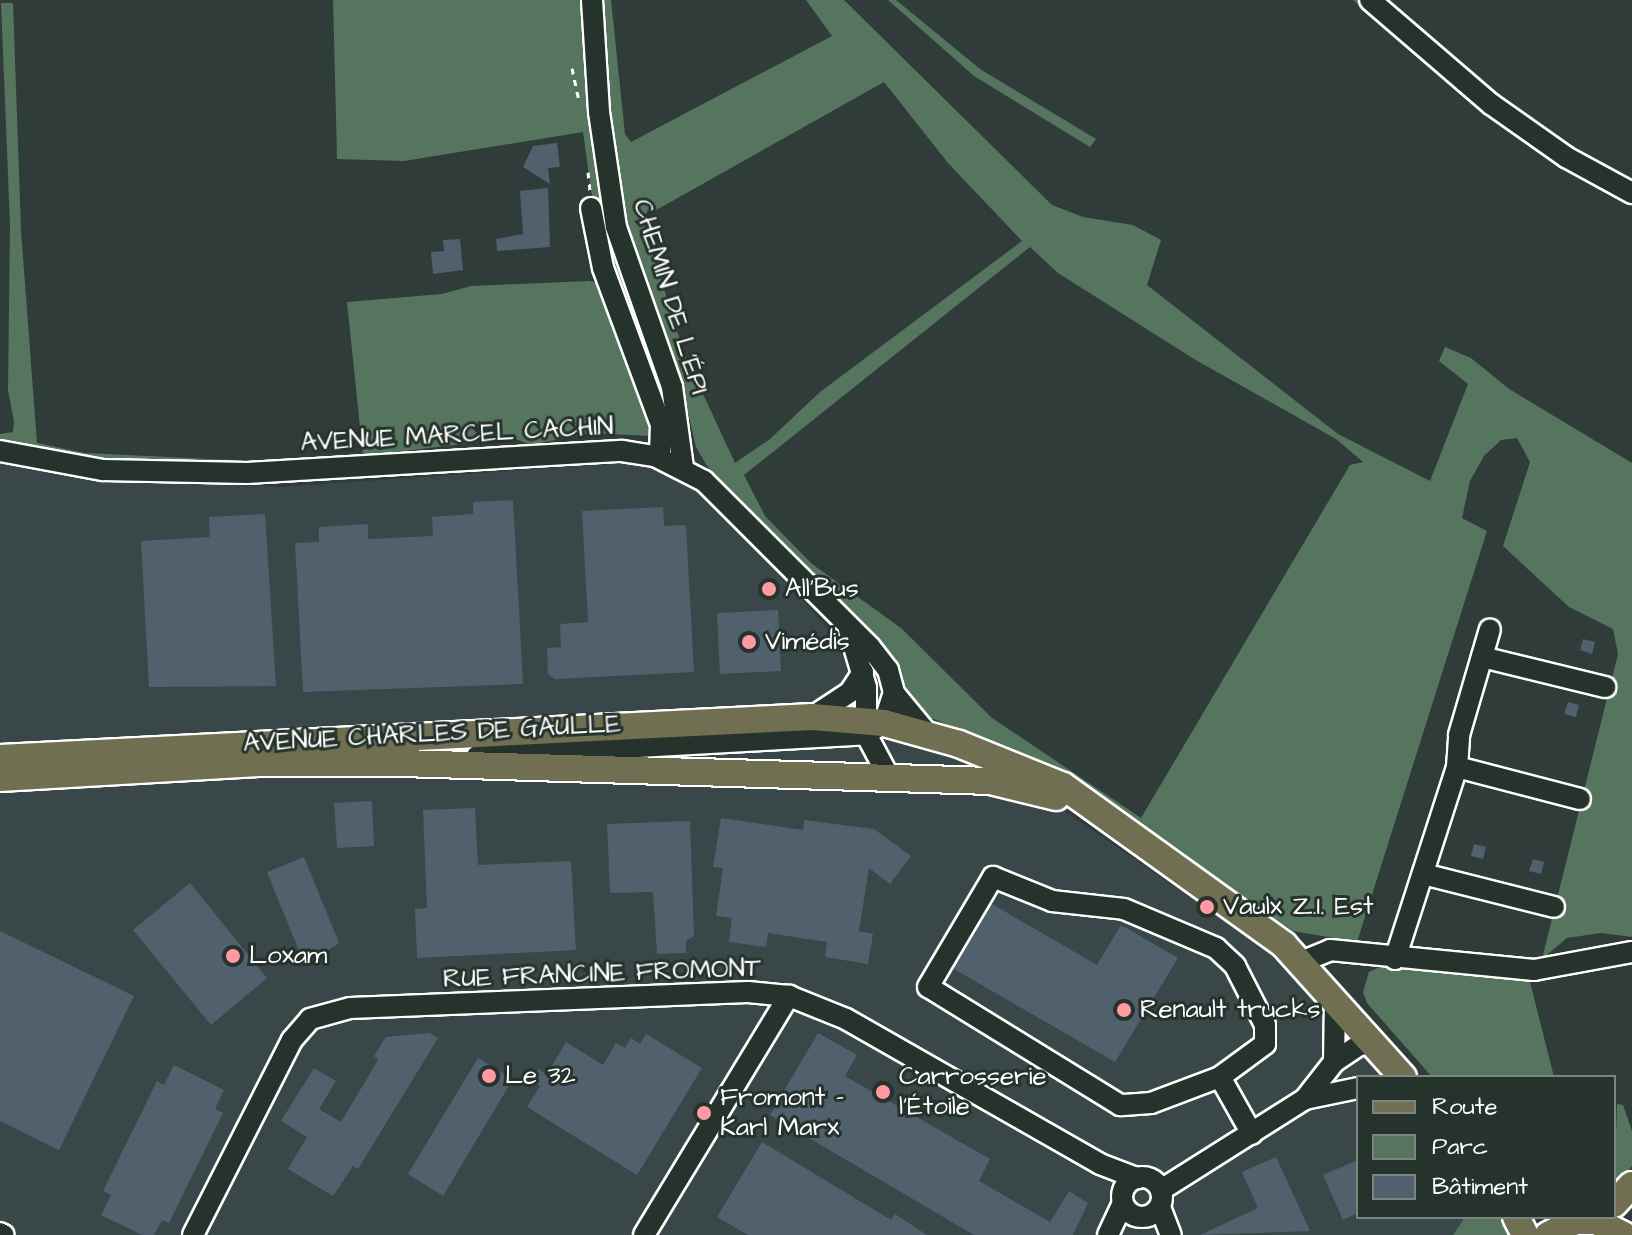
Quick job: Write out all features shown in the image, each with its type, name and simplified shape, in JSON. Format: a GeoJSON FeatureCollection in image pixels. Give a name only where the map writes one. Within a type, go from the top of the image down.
{"type":"FeatureCollection","features":[{"type":"Feature","properties":{"kind":"main road","name":"AVENUE CHARLES DE GAULLE"},"geometry":{"type":"LineString","coordinates":[[0,758],[812,717],[871,725]]}},
{"type":"Feature","properties":{"kind":"main road"},"geometry":{"type":"LineString","coordinates":[[871,725],[927,733],[1063,786],[1301,962],[1401,1075]]}},
{"type":"Feature","properties":{"kind":"main road","name":"AVENUE CHARLES DE GAULLE"},"geometry":{"type":"LineString","coordinates":[[0,778],[259,763],[402,763],[889,777]]}},
{"type":"Feature","properties":{"kind":"main road"},"geometry":{"type":"LineString","coordinates":[[889,777],[990,781],[1094,809]]}},
{"type":"Feature","properties":{"kind":"main road"},"geometry":{"type":"LineString","coordinates":[[1548,1235],[1583,1219]]}},
{"type":"Feature","properties":{"kind":"main road"},"geometry":{"type":"LineString","coordinates":[[1595,1219],[1624,1235]]}},
{"type":"Feature","properties":{"kind":"street","name":"CHEMIN DE L'ÉPI"},"geometry":{"type":"LineString","coordinates":[[592,0],[599,112],[616,227],[672,387],[683,467]]}},
{"type":"Feature","properties":{"kind":"street"},"geometry":{"type":"LineString","coordinates":[[1370,0],[1491,104],[1566,157],[1632,193]]}},
{"type":"Feature","properties":{"kind":"street"},"geometry":{"type":"LineString","coordinates":[[591,208],[603,268],[661,425],[660,458]]}},
{"type":"Feature","properties":{"kind":"street","name":"AVENUE MARCEL CACHIN"},"geometry":{"type":"LineString","coordinates":[[0,451],[103,470],[247,473],[622,451],[660,458],[683,467],[732,507],[888,670],[894,693],[927,733]]}},
{"type":"Feature","properties":{"kind":"street"},"geometry":{"type":"LineString","coordinates":[[1395,959],[1457,767],[1459,735],[1490,629]]}},
{"type":"Feature","properties":{"kind":"street","name":"AVENUE MARCEL CACHIN"},"geometry":{"type":"LineString","coordinates":[[849,630],[863,672],[871,725],[889,777]]}},
{"type":"Feature","properties":{"kind":"street"},"geometry":{"type":"LineString","coordinates":[[1482,657],[1605,687]]}},
{"type":"Feature","properties":{"kind":"street"},"geometry":{"type":"LineString","coordinates":[[812,717],[850,692],[863,672]]}},
{"type":"Feature","properties":{"kind":"street"},"geometry":{"type":"LineString","coordinates":[[871,725],[894,693]]}},
{"type":"Feature","properties":{"kind":"street","name":"AVENUE CHARLES DE GAULLE"},"geometry":{"type":"LineString","coordinates":[[402,763],[871,725]]}},
{"type":"Feature","properties":{"kind":"street"},"geometry":{"type":"LineString","coordinates":[[1457,767],[1580,799]]}},
{"type":"Feature","properties":{"kind":"street"},"geometry":{"type":"LineString","coordinates":[[1423,874],[1554,907]]}},
{"type":"Feature","properties":{"kind":"street"},"geometry":{"type":"LineString","coordinates":[[993,877],[1052,901],[1124,909],[1216,948],[1235,966],[1267,1035],[1265,1044],[1220,1077],[1151,1103],[1120,1105],[928,987],[993,877]]}},
{"type":"Feature","properties":{"kind":"street"},"geometry":{"type":"LineString","coordinates":[[1301,962],[1330,950],[1395,959],[1534,970],[1632,952]]}},
{"type":"Feature","properties":{"kind":"street","name":"RUE FRANCINE FROMONT"},"geometry":{"type":"LineString","coordinates":[[193,1235],[292,1040],[310,1019],[366,1007],[748,992],[789,996],[846,1019],[1100,1164],[1143,1197],[1164,1235]]}},
{"type":"Feature","properties":{"kind":"street"},"geometry":{"type":"LineString","coordinates":[[644,1235],[789,996]]}},
{"type":"Feature","properties":{"kind":"street"},"geometry":{"type":"LineString","coordinates":[[1334,1062],[1335,1000]]}},
{"type":"Feature","properties":{"kind":"street"},"geometry":{"type":"LineString","coordinates":[[1108,1235],[1143,1197],[1201,1166],[1305,1099],[1334,1062],[1359,1045],[1373,1043]]}},
{"type":"Feature","properties":{"kind":"street"},"geometry":{"type":"LineString","coordinates":[[1220,1077],[1252,1134]]}},
{"type":"Feature","properties":{"kind":"street"},"geometry":{"type":"LineString","coordinates":[[1305,1099],[1356,1088]]}},
{"type":"Feature","properties":{"kind":"street"},"geometry":{"type":"LineString","coordinates":[[1117,1235],[1143,1197]]}},
{"type":"Feature","properties":{"kind":"street"},"geometry":{"type":"LineString","coordinates":[[1143,1197],[1171,1235]]}},
{"type":"Feature","properties":{"kind":"shaded area"},"geometry":{"type":"Polygon","coordinates":[[[0,461],[127,481],[279,487],[638,462],[709,495],[912,723],[1069,814],[1265,949],[1370,1060],[1381,1075],[1356,1075],[1356,1219],[1464,1219],[1453,1235],[0,1235],[0,461]]]}},
{"type":"Feature","properties":{"kind":"green space"},"geometry":{"type":"Polygon","coordinates":[[[333,0],[586,0],[609,231],[667,396],[671,428],[596,226],[583,132],[404,161],[337,159],[333,0]]]}},
{"type":"Feature","properties":{"kind":"green space"},"geometry":{"type":"Polygon","coordinates":[[[600,0],[611,0],[625,134],[631,142],[832,36],[806,0],[844,0],[1052,205],[1083,217],[1133,225],[1161,240],[1147,285],[1338,434],[1430,481],[1468,384],[1439,361],[1445,347],[1471,358],[1509,389],[1632,463],[1632,937],[1601,933],[1567,938],[1542,959],[1618,654],[1613,629],[1569,607],[1503,546],[1530,462],[1517,438],[1501,440],[1484,456],[1470,481],[1462,518],[1487,531],[1357,942],[1293,931],[1065,776],[929,717],[832,593],[767,531],[707,466],[696,447],[687,408],[623,233],[600,0]],[[884,82],[642,218],[684,353],[735,463],[770,439],[820,392],[1022,241],[948,163],[884,82]],[[1030,247],[744,475],[765,516],[812,564],[901,628],[992,718],[1141,818],[1350,465],[1363,462],[1336,439],[1194,359],[1058,273],[1030,247]]]}},
{"type":"Feature","properties":{"kind":"green space"},"geometry":{"type":"Polygon","coordinates":[[[888,0],[896,0],[980,69],[1096,139],[1090,147],[974,76],[888,0]]]}},
{"type":"Feature","properties":{"kind":"green space"},"geometry":{"type":"Polygon","coordinates":[[[1353,0],[1364,0],[1632,199],[1632,207],[1538,151],[1353,0]]]}},
{"type":"Feature","properties":{"kind":"green space"},"geometry":{"type":"Polygon","coordinates":[[[1,3],[13,3],[21,230],[37,443],[85,453],[271,462],[99,459],[0,441],[0,434],[13,432],[14,422],[8,390],[10,225],[1,3]]]}},
{"type":"Feature","properties":{"kind":"green space"},"geometry":{"type":"Polygon","coordinates":[[[589,281],[601,284],[655,431],[650,436],[589,433],[531,445],[513,438],[363,456],[347,302],[442,294],[471,286],[589,281]]]}},
{"type":"Feature","properties":{"kind":"green space"},"geometry":{"type":"Polygon","coordinates":[[[1380,967],[1529,978],[1553,1075],[1430,1075],[1367,1003],[1363,992],[1369,972],[1380,967]]]}},
{"type":"Feature","properties":{"kind":"green space"},"geometry":{"type":"Polygon","coordinates":[[[1617,1104],[1623,1105],[1632,1131],[1632,1166],[1616,1187],[1617,1104]]]}},
{"type":"Feature","properties":{"kind":"green space"},"geometry":{"type":"Polygon","coordinates":[[[1464,1219],[1501,1219],[1513,1235],[1453,1235],[1464,1219]]]}},
{"type":"Feature","properties":{"kind":"building"},"geometry":{"type":"Polygon","coordinates":[[[557,143],[560,167],[548,168],[550,184],[523,167],[533,146],[557,143]]]}},
{"type":"Feature","properties":{"kind":"building"},"geometry":{"type":"Polygon","coordinates":[[[548,188],[550,247],[497,251],[496,239],[523,234],[520,191],[548,188]]]}},
{"type":"Feature","properties":{"kind":"building"},"geometry":{"type":"Polygon","coordinates":[[[460,239],[463,270],[433,274],[431,252],[444,251],[443,240],[460,239]]]}},
{"type":"Feature","properties":{"kind":"building"},"geometry":{"type":"Polygon","coordinates":[[[513,500],[523,684],[303,692],[295,543],[319,542],[319,527],[368,524],[368,539],[433,536],[432,517],[473,514],[473,502],[513,500]]]}},
{"type":"Feature","properties":{"kind":"building"},"geometry":{"type":"Polygon","coordinates":[[[663,507],[664,526],[686,525],[694,672],[555,679],[548,674],[547,648],[561,647],[560,624],[588,622],[582,511],[663,507]]]}},
{"type":"Feature","properties":{"kind":"building"},"geometry":{"type":"Polygon","coordinates":[[[265,514],[276,686],[149,687],[141,541],[210,537],[209,517],[265,514]]]}},
{"type":"Feature","properties":{"kind":"building","name":"Vimédis"},"geometry":{"type":"Polygon","coordinates":[[[778,610],[781,671],[720,674],[717,613],[778,610]]]}},
{"type":"Feature","properties":{"kind":"building"},"geometry":{"type":"Polygon","coordinates":[[[1583,639],[1595,642],[1592,654],[1580,650],[1583,639]]]}},
{"type":"Feature","properties":{"kind":"building"},"geometry":{"type":"Polygon","coordinates":[[[1568,702],[1579,705],[1576,717],[1564,714],[1568,702]]]}},
{"type":"Feature","properties":{"kind":"building"},"geometry":{"type":"Polygon","coordinates":[[[372,801],[374,846],[337,848],[334,803],[372,801]]]}},
{"type":"Feature","properties":{"kind":"building"},"geometry":{"type":"Polygon","coordinates":[[[475,808],[478,865],[571,861],[576,950],[417,958],[415,909],[427,908],[423,810],[475,808]]]}},
{"type":"Feature","properties":{"kind":"building"},"geometry":{"type":"Polygon","coordinates":[[[721,818],[803,830],[804,820],[874,829],[911,856],[890,884],[869,868],[859,931],[873,934],[868,964],[825,957],[827,942],[768,933],[766,947],[729,942],[732,918],[716,916],[723,868],[713,867],[721,818]]]}},
{"type":"Feature","properties":{"kind":"building"},"geometry":{"type":"Polygon","coordinates":[[[690,821],[694,936],[686,941],[686,953],[657,954],[653,892],[610,893],[607,824],[690,821]]]}},
{"type":"Feature","properties":{"kind":"building"},"geometry":{"type":"Polygon","coordinates":[[[1474,844],[1486,847],[1483,859],[1471,856],[1474,844]]]}},
{"type":"Feature","properties":{"kind":"building"},"geometry":{"type":"Polygon","coordinates":[[[304,857],[339,943],[305,966],[267,872],[304,857]]]}},
{"type":"Feature","properties":{"kind":"building"},"geometry":{"type":"Polygon","coordinates":[[[1533,859],[1544,862],[1541,874],[1529,871],[1533,859]]]}},
{"type":"Feature","properties":{"kind":"building"},"geometry":{"type":"Polygon","coordinates":[[[190,883],[267,978],[211,1025],[133,930],[190,883]]]}},
{"type":"Feature","properties":{"kind":"building"},"geometry":{"type":"Polygon","coordinates":[[[992,904],[1097,965],[1121,925],[1178,958],[1115,1062],[954,969],[992,904]]]}},
{"type":"Feature","properties":{"kind":"building"},"geometry":{"type":"Polygon","coordinates":[[[0,931],[134,996],[59,1150],[0,1121],[0,931]]]}},
{"type":"Feature","properties":{"kind":"building"},"geometry":{"type":"Polygon","coordinates":[[[429,1033],[438,1038],[358,1169],[353,1166],[333,1196],[288,1169],[307,1137],[281,1121],[314,1068],[336,1081],[319,1109],[341,1122],[378,1060],[374,1056],[386,1037],[429,1033]]]}},
{"type":"Feature","properties":{"kind":"building"},"geometry":{"type":"Polygon","coordinates":[[[818,1033],[857,1055],[845,1076],[990,1159],[979,1181],[1050,1222],[1069,1191],[1088,1203],[1073,1235],[974,1235],[770,1115],[818,1033]]]}},
{"type":"Feature","properties":{"kind":"building"},"geometry":{"type":"Polygon","coordinates":[[[646,1034],[702,1068],[637,1175],[527,1107],[540,1086],[531,1080],[538,1069],[547,1074],[566,1042],[603,1065],[616,1043],[625,1048],[631,1038],[640,1044],[646,1034]]]}},
{"type":"Feature","properties":{"kind":"building"},"geometry":{"type":"Polygon","coordinates":[[[478,1058],[513,1079],[443,1196],[408,1174],[478,1058]]]}},
{"type":"Feature","properties":{"kind":"building"},"geometry":{"type":"Polygon","coordinates":[[[174,1065],[224,1090],[215,1109],[223,1113],[169,1223],[162,1220],[154,1235],[142,1235],[101,1215],[111,1195],[103,1191],[157,1081],[164,1085],[174,1065]]]}},
{"type":"Feature","properties":{"kind":"building"},"geometry":{"type":"Polygon","coordinates":[[[762,1142],[891,1220],[895,1214],[927,1235],[748,1235],[717,1217],[762,1142]]]}},
{"type":"Feature","properties":{"kind":"building"},"geometry":{"type":"Polygon","coordinates":[[[1276,1157],[1310,1231],[1200,1235],[1258,1208],[1242,1172],[1276,1157]]]}},
{"type":"Feature","properties":{"kind":"building"},"geometry":{"type":"Polygon","coordinates":[[[1356,1161],[1356,1214],[1343,1220],[1323,1175],[1356,1161]]]}},
{"type":"Feature","properties":{"kind":"place","name":"All'Bus"},"geometry":{"type":"Point","coordinates":[769,589]}},
{"type":"Feature","properties":{"kind":"place","name":"Vimédis"},"geometry":{"type":"Point","coordinates":[749,642]}},
{"type":"Feature","properties":{"kind":"place","name":"Vaulx Z.I. Est"},"geometry":{"type":"Point","coordinates":[1207,907]}},
{"type":"Feature","properties":{"kind":"place","name":"Loxam"},"geometry":{"type":"Point","coordinates":[233,956]}},
{"type":"Feature","properties":{"kind":"place","name":"Renault trucks"},"geometry":{"type":"Point","coordinates":[1124,1010]}},
{"type":"Feature","properties":{"kind":"place","name":"Le 32"},"geometry":{"type":"Point","coordinates":[489,1076]}},
{"type":"Feature","properties":{"kind":"place","name":"Carrosserie l'Étoile"},"geometry":{"type":"Point","coordinates":[883,1092]}},
{"type":"Feature","properties":{"kind":"place","name":"Fromont - Karl Marx"},"geometry":{"type":"Point","coordinates":[704,1113]}}]}
